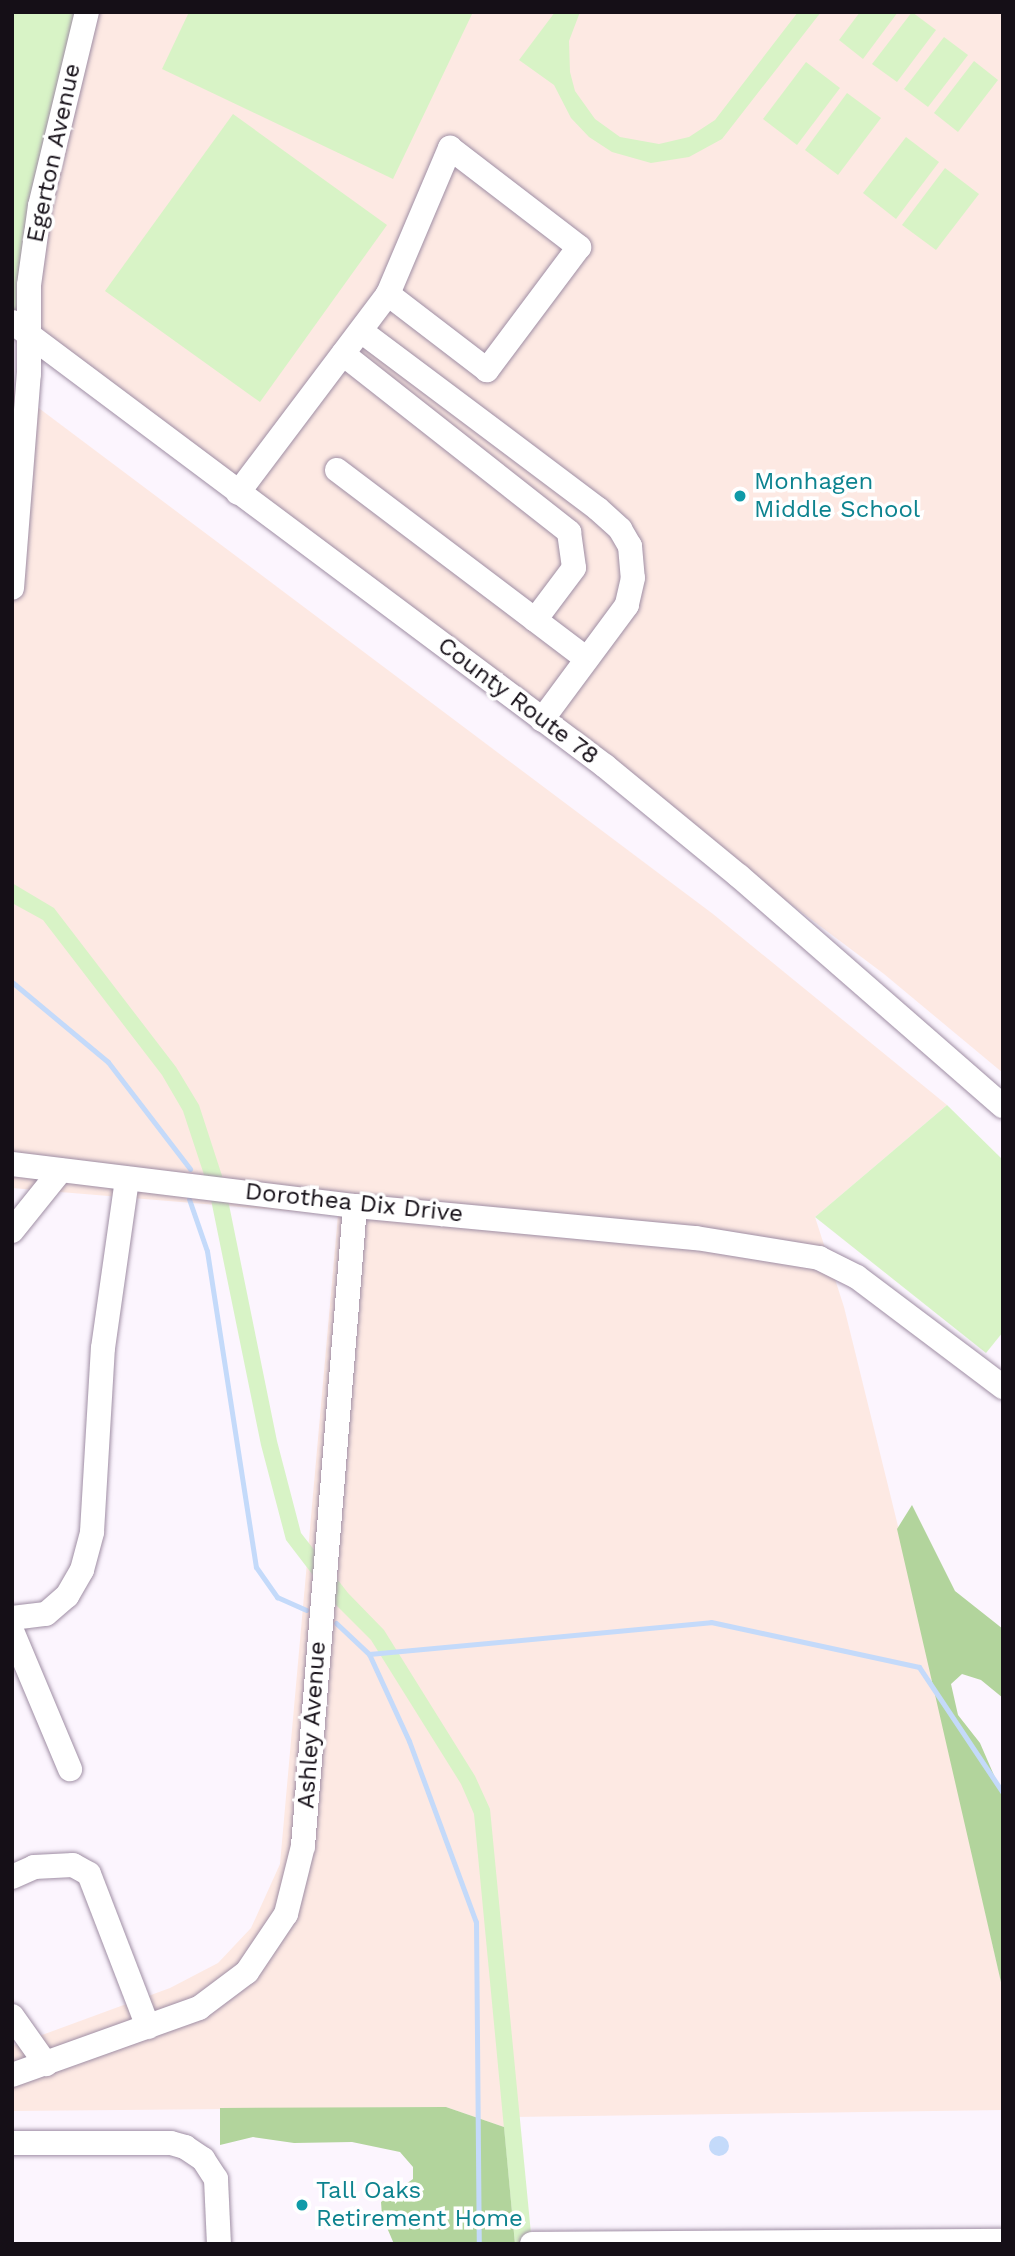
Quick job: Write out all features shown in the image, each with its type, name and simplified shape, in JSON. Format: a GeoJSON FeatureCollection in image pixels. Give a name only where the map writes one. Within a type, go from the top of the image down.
{"type":"FeatureCollection","features":[{"type":"Feature","properties":{"kind":"street","name":"Egerton Avenue"},"geometry":{"type":"LineString","coordinates":[[12,588],[20,329],[40,206],[87,12]]}},
{"type":"Feature","properties":{"kind":"street"},"geometry":{"type":"LineString","coordinates":[[238,493],[388,294],[450,148],[579,247],[487,370],[388,294]]}},
{"type":"Feature","properties":{"kind":"street","name":"County Route 78"},"geometry":{"type":"LineString","coordinates":[[20,329],[541,720],[739,876],[1003,1107]]}},
{"type":"Feature","properties":{"kind":"street"},"geometry":{"type":"LineString","coordinates":[[352,342],[569,532],[574,568],[535,620]]}},
{"type":"Feature","properties":{"kind":"street"},"geometry":{"type":"LineString","coordinates":[[352,342],[598,509],[626,537],[632,557],[632,592],[622,613],[541,720]]}},
{"type":"Feature","properties":{"kind":"street"},"geometry":{"type":"LineString","coordinates":[[337,470],[587,660]]}},
{"type":"Feature","properties":{"kind":"street","name":"Dorothea Dix Drive"},"geometry":{"type":"LineString","coordinates":[[12,1164],[355,1206],[696,1238],[819,1258],[857,1277],[1003,1387]]}},
{"type":"Feature","properties":{"kind":"street"},"geometry":{"type":"LineString","coordinates":[[12,1231],[61,1170]]}},
{"type":"Feature","properties":{"kind":"street"},"geometry":{"type":"LineString","coordinates":[[12,1618],[46,1614],[67,1595],[82,1570],[92,1532],[103,1348],[127,1179]]}},
{"type":"Feature","properties":{"kind":"street","name":"Ashley Avenue"},"geometry":{"type":"LineString","coordinates":[[12,2075],[199,2008],[247,1972],[286,1914],[297,1881],[355,1206]]}},
{"type":"Feature","properties":{"kind":"street"},"geometry":{"type":"LineString","coordinates":[[12,1631],[70,1769]]}},
{"type":"Feature","properties":{"kind":"street"},"geometry":{"type":"LineString","coordinates":[[12,1877],[34,1867],[73,1865],[89,1874],[148,2027]]}},
{"type":"Feature","properties":{"kind":"street"},"geometry":{"type":"LineString","coordinates":[[12,2016],[46,2064]]}},
{"type":"Feature","properties":{"kind":"street"},"geometry":{"type":"LineString","coordinates":[[12,2143],[171,2143],[185,2147],[203,2159],[216,2179],[219,2244]]}},
{"type":"Feature","properties":{"kind":"street"},"geometry":{"type":"LineString","coordinates":[[532,2244],[1003,2241]]}},
{"type":"Feature","properties":{"kind":"shaded area"},"geometry":{"type":"Polygon","coordinates":[[[96,12],[1003,12],[1003,1073],[884,974],[31,334],[42,234],[96,12]]]}},
{"type":"Feature","properties":{"kind":"shaded area"},"geometry":{"type":"Polygon","coordinates":[[[12,388],[713,914],[947,1105],[815,1217],[844,1307],[912,1583],[1003,1991],[1003,2110],[513,2117],[504,2127],[446,2107],[12,2111],[12,2046],[170,1988],[218,1963],[251,1928],[280,1864],[338,1215],[12,1188],[12,388]]]}},
{"type":"Feature","properties":{"kind":"green space"},"geometry":{"type":"Polygon","coordinates":[[[12,12],[96,12],[42,234],[31,334],[12,320],[12,12]]]}},
{"type":"Feature","properties":{"kind":"green space"},"geometry":{"type":"Polygon","coordinates":[[[189,12],[473,12],[393,179],[162,69],[189,12]]]}},
{"type":"Feature","properties":{"kind":"green space"},"geometry":{"type":"Polygon","coordinates":[[[555,12],[580,12],[569,41],[570,72],[575,91],[595,119],[620,137],[659,144],[689,137],[715,120],[798,12],[821,12],[722,139],[689,157],[651,163],[612,152],[589,137],[571,118],[554,85],[519,60],[555,12]]]}},
{"type":"Feature","properties":{"kind":"green space"},"geometry":{"type":"Polygon","coordinates":[[[860,12],[898,12],[863,59],[839,40],[860,12]]]}},
{"type":"Feature","properties":{"kind":"green space"},"geometry":{"type":"Polygon","coordinates":[[[912,12],[936,30],[897,82],[872,64],[912,12]]]}},
{"type":"Feature","properties":{"kind":"green space"},"geometry":{"type":"Polygon","coordinates":[[[944,37],[968,55],[928,107],[904,89],[944,37]]]}},
{"type":"Feature","properties":{"kind":"green space"},"geometry":{"type":"Polygon","coordinates":[[[974,61],[998,80],[958,132],[934,113],[974,61]]]}},
{"type":"Feature","properties":{"kind":"green space"},"geometry":{"type":"Polygon","coordinates":[[[806,62],[840,88],[797,145],[763,119],[806,62]]]}},
{"type":"Feature","properties":{"kind":"green space"},"geometry":{"type":"Polygon","coordinates":[[[847,93],[881,118],[838,175],[805,150],[847,93]]]}},
{"type":"Feature","properties":{"kind":"green space"},"geometry":{"type":"Polygon","coordinates":[[[233,114],[387,225],[260,402],[105,291],[233,114]]]}},
{"type":"Feature","properties":{"kind":"green space"},"geometry":{"type":"Polygon","coordinates":[[[906,137],[939,162],[896,219],[863,193],[906,137]]]}},
{"type":"Feature","properties":{"kind":"green space"},"geometry":{"type":"Polygon","coordinates":[[[945,168],[979,194],[936,250],[902,225],[945,168]]]}},
{"type":"Feature","properties":{"kind":"green space"},"geometry":{"type":"Polygon","coordinates":[[[12,883],[54,908],[176,1067],[199,1105],[225,1185],[277,1441],[301,1533],[348,1593],[384,1630],[475,1776],[490,1809],[532,2244],[515,2244],[474,1814],[461,1784],[371,1640],[335,1604],[286,1540],[261,1445],[209,1190],[183,1111],[162,1075],[43,920],[12,903],[12,883]]]}},
{"type":"Feature","properties":{"kind":"green space"},"geometry":{"type":"Polygon","coordinates":[[[947,1105],[1003,1160],[1003,1332],[986,1353],[815,1217],[947,1105]]]}},
{"type":"Feature","properties":{"kind":"green space"},"geometry":{"type":"Polygon","coordinates":[[[912,1505],[955,1591],[1003,1629],[1003,1698],[981,1680],[962,1674],[951,1684],[958,1715],[980,1743],[1003,1796],[1003,1991],[897,1529],[912,1505]]]}},
{"type":"Feature","properties":{"kind":"green space"},"geometry":{"type":"Polygon","coordinates":[[[446,2107],[504,2127],[515,2244],[394,2244],[382,2216],[381,2202],[413,2179],[413,2167],[400,2152],[352,2142],[294,2143],[253,2137],[220,2145],[220,2108],[446,2107]]]}},
{"type":"Feature","properties":{"kind":"water"},"geometry":{"type":"Polygon","coordinates":[[[719,2136],[726,2139],[729,2146],[726,2153],[719,2156],[712,2153],[709,2146],[712,2139],[719,2136]]]}},
{"type":"Feature","properties":{"kind":"waterway"},"geometry":{"type":"LineString","coordinates":[[12,982],[108,1062],[190,1169]]}},
{"type":"Feature","properties":{"kind":"waterway"},"geometry":{"type":"LineString","coordinates":[[189,1199],[207,1251],[256,1567],[277,1597],[306,1610]]}},
{"type":"Feature","properties":{"kind":"waterway"},"geometry":{"type":"LineString","coordinates":[[369,1654],[711,1622],[919,1667],[1003,1793]]}},
{"type":"Feature","properties":{"kind":"waterway"},"geometry":{"type":"LineString","coordinates":[[336,1623],[369,1654],[409,1741],[476,1922],[479,2244]]}},
{"type":"Feature","properties":{"kind":"place","name":"Monhagen Middle School"},"geometry":{"type":"Point","coordinates":[740,496]}},
{"type":"Feature","properties":{"kind":"place","name":"Tall Oaks Retirement Home"},"geometry":{"type":"Point","coordinates":[302,2205]}}]}
